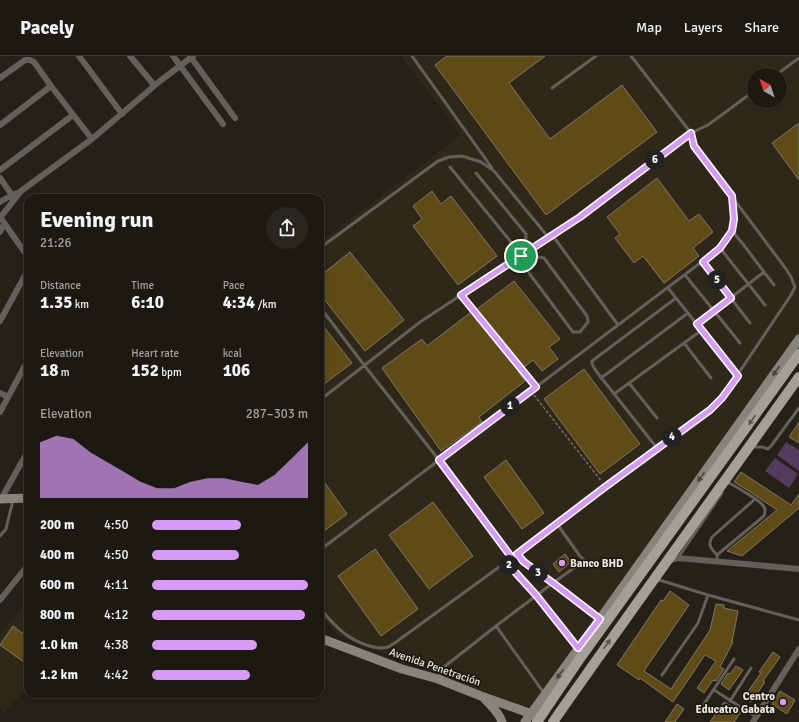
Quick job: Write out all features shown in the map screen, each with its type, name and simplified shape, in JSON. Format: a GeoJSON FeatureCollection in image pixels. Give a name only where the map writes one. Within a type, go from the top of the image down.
{"type":"FeatureCollection","features":[{"type":"Feature","properties":{"kind":"main road"},"geometry":{"type":"LineString","coordinates":[[537,720],[592,641],[799,354]]}},
{"type":"Feature","properties":{"kind":"main road"},"geometry":{"type":"LineString","coordinates":[[553,722],[654,578],[726,482],[799,377]]}},
{"type":"Feature","properties":{"kind":"street"},"geometry":{"type":"LineString","coordinates":[[78,56],[122,114]]}},
{"type":"Feature","properties":{"kind":"street"},"geometry":{"type":"LineString","coordinates":[[130,56],[154,85]]}},
{"type":"Feature","properties":{"kind":"street"},"geometry":{"type":"LineString","coordinates":[[173,56],[223,124]]}},
{"type":"Feature","properties":{"kind":"street"},"geometry":{"type":"LineString","coordinates":[[0,202],[21,191],[92,139],[154,85],[191,56],[235,118]]}},
{"type":"Feature","properties":{"kind":"street"},"geometry":{"type":"LineString","coordinates":[[0,78],[25,60],[34,62],[92,139]]}},
{"type":"Feature","properties":{"kind":"street"},"geometry":{"type":"LineString","coordinates":[[0,125],[51,86]]}},
{"type":"Feature","properties":{"kind":"street"},"geometry":{"type":"LineString","coordinates":[[0,170],[73,115]]}},
{"type":"Feature","properties":{"kind":"street"},"geometry":{"type":"LineString","coordinates":[[0,178],[12,195]]}},
{"type":"Feature","properties":{"kind":"street"},"geometry":{"type":"LineString","coordinates":[[21,191],[0,217],[24,252]]}},
{"type":"Feature","properties":{"kind":"street"},"geometry":{"type":"LineString","coordinates":[[0,232],[4,224]]}},
{"type":"Feature","properties":{"kind":"street"},"geometry":{"type":"LineString","coordinates":[[0,321],[24,277]]}},
{"type":"Feature","properties":{"kind":"street"},"geometry":{"type":"LineString","coordinates":[[526,722],[537,720],[545,695],[799,339]]}},
{"type":"Feature","properties":{"kind":"street"},"geometry":{"type":"LineString","coordinates":[[0,412],[24,367]]}},
{"type":"Feature","properties":{"kind":"street"},"geometry":{"type":"LineString","coordinates":[[0,393],[8,397]]}},
{"type":"Feature","properties":{"kind":"street"},"geometry":{"type":"LineString","coordinates":[[24,457],[0,499],[24,498]]}},
{"type":"Feature","properties":{"kind":"street"},"geometry":{"type":"LineString","coordinates":[[667,561],[678,558],[717,558],[799,569]]}},
{"type":"Feature","properties":{"kind":"street"},"geometry":{"type":"LineString","coordinates":[[0,600],[24,570]]}},
{"type":"Feature","properties":{"kind":"street","name":"Avenida Penetración"},"geometry":{"type":"LineString","coordinates":[[324,640],[402,669],[438,679],[537,720]]}},
{"type":"Feature","properties":{"kind":"street"},"geometry":{"type":"LineString","coordinates":[[755,720],[799,649]]}},
{"type":"Feature","properties":{"kind":"street"},"geometry":{"type":"LineString","coordinates":[[481,696],[494,709],[502,722]]}},
{"type":"Feature","properties":{"kind":"lane"},"geometry":{"type":"LineString","coordinates":[[412,56],[494,170],[551,237],[618,325]]}},
{"type":"Feature","properties":{"kind":"lane"},"geometry":{"type":"LineString","coordinates":[[552,88],[596,56]]}},
{"type":"Feature","properties":{"kind":"lane"},"geometry":{"type":"LineString","coordinates":[[324,612],[345,634],[371,646],[379,648],[388,647],[402,638],[710,410],[722,398],[738,376],[791,295],[795,287],[786,269],[694,146],[691,133],[631,56]]}},
{"type":"Feature","properties":{"kind":"lane"},"geometry":{"type":"LineString","coordinates":[[785,68],[799,58]]}},
{"type":"Feature","properties":{"kind":"lane"},"geometry":{"type":"LineString","coordinates":[[324,397],[420,322],[580,217],[691,133],[708,125],[747,96]]}},
{"type":"Feature","properties":{"kind":"lane"},"geometry":{"type":"LineString","coordinates":[[324,245],[438,161],[450,157],[462,156],[481,162],[494,170]]}},
{"type":"Feature","properties":{"kind":"lane"},"geometry":{"type":"LineString","coordinates":[[450,167],[515,247],[528,265],[529,273],[573,332],[580,332],[588,322],[587,316],[544,258],[538,257],[528,265]]}},
{"type":"Feature","properties":{"kind":"lane"},"geometry":{"type":"LineString","coordinates":[[476,173],[526,234],[526,239],[515,247]]}},
{"type":"Feature","properties":{"kind":"lane"},"geometry":{"type":"LineString","coordinates":[[324,547],[720,248],[732,231],[734,219],[732,196]]}},
{"type":"Feature","properties":{"kind":"lane"},"geometry":{"type":"LineString","coordinates":[[732,231],[774,285]]}},
{"type":"Feature","properties":{"kind":"lane"},"geometry":{"type":"LineString","coordinates":[[720,248],[765,305]]}},
{"type":"Feature","properties":{"kind":"lane"},"geometry":{"type":"LineString","coordinates":[[703,262],[750,323]]}},
{"type":"Feature","properties":{"kind":"lane"},"geometry":{"type":"LineString","coordinates":[[697,324],[764,272]]}},
{"type":"Feature","properties":{"kind":"lane"},"geometry":{"type":"LineString","coordinates":[[685,275],[740,343]]}},
{"type":"Feature","properties":{"kind":"lane"},"geometry":{"type":"LineString","coordinates":[[668,288],[738,376]]}},
{"type":"Feature","properties":{"kind":"lane"},"geometry":{"type":"LineString","coordinates":[[657,448],[601,378],[592,364],[592,361],[676,298]]}},
{"type":"Feature","properties":{"kind":"lane"},"geometry":{"type":"LineString","coordinates":[[324,312],[439,460],[512,558]]}},
{"type":"Feature","properties":{"kind":"lane"},"geometry":{"type":"LineString","coordinates":[[601,378],[688,313]]}},
{"type":"Feature","properties":{"kind":"lane"},"geometry":{"type":"LineString","coordinates":[[614,394],[702,330]]}},
{"type":"Feature","properties":{"kind":"lane"},"geometry":{"type":"LineString","coordinates":[[684,343],[711,378]]}},
{"type":"Feature","properties":{"kind":"lane"},"geometry":{"type":"LineString","coordinates":[[629,383],[657,418]]}},
{"type":"Feature","properties":{"kind":"lane"},"geometry":{"type":"LineString","coordinates":[[750,447],[762,447],[768,449],[799,408]]}},
{"type":"Feature","properties":{"kind":"lane"},"geometry":{"type":"LineString","coordinates":[[678,558],[726,482],[755,499],[760,502],[765,508],[765,512],[764,516],[717,558],[709,544],[712,536],[755,499]]}},
{"type":"Feature","properties":{"kind":"lane"},"geometry":{"type":"LineString","coordinates":[[0,536],[6,529],[14,499]]}},
{"type":"Feature","properties":{"kind":"lane"},"geometry":{"type":"LineString","coordinates":[[557,524],[580,556],[592,564]]}},
{"type":"Feature","properties":{"kind":"lane"},"geometry":{"type":"LineString","coordinates":[[517,554],[524,562],[600,619]]}},
{"type":"Feature","properties":{"kind":"lane"},"geometry":{"type":"LineString","coordinates":[[506,562],[536,595],[578,648]]}},
{"type":"Feature","properties":{"kind":"lane"},"geometry":{"type":"LineString","coordinates":[[438,679],[444,667],[536,595],[575,567]]}},
{"type":"Feature","properties":{"kind":"lane"},"geometry":{"type":"LineString","coordinates":[[654,578],[708,595],[799,620]]}},
{"type":"Feature","properties":{"kind":"lane"},"geometry":{"type":"LineString","coordinates":[[662,675],[698,623],[708,595]]}},
{"type":"Feature","properties":{"kind":"lane"},"geometry":{"type":"LineString","coordinates":[[496,626],[545,695]]}},
{"type":"Feature","properties":{"kind":"lane"},"geometry":{"type":"LineString","coordinates":[[698,713],[734,659]]}},
{"type":"Feature","properties":{"kind":"lane"},"geometry":{"type":"LineString","coordinates":[[730,701],[751,668]]}},
{"type":"Feature","properties":{"kind":"lane"},"geometry":{"type":"LineString","coordinates":[[714,690],[755,720]]}},
{"type":"Feature","properties":{"kind":"path"},"geometry":{"type":"LineString","coordinates":[[461,295],[536,387]]}},
{"type":"Feature","properties":{"kind":"path"},"geometry":{"type":"LineString","coordinates":[[531,391],[605,487]]}},
{"type":"Feature","properties":{"kind":"shaded area"},"geometry":{"type":"Polygon","coordinates":[[[401,56],[799,56],[799,350],[539,713],[339,636],[324,619],[324,239],[461,135],[401,56]]]}},
{"type":"Feature","properties":{"kind":"shaded area"},"geometry":{"type":"Polygon","coordinates":[[[786,442],[799,450],[799,471],[777,455],[786,442]]]}},
{"type":"Feature","properties":{"kind":"shaded area"},"geometry":{"type":"Polygon","coordinates":[[[775,458],[798,474],[789,488],[765,471],[775,458]]]}},
{"type":"Feature","properties":{"kind":"shaded area"},"geometry":{"type":"Polygon","coordinates":[[[24,605],[24,690],[5,713],[0,709],[0,634],[24,605]]]}},
{"type":"Feature","properties":{"kind":"building"},"geometry":{"type":"Polygon","coordinates":[[[447,56],[545,56],[509,83],[550,139],[622,85],[657,132],[546,215],[435,65],[447,56]]]}},
{"type":"Feature","properties":{"kind":"building"},"geometry":{"type":"Polygon","coordinates":[[[799,123],[799,180],[772,143],[799,123]]]}},
{"type":"Feature","properties":{"kind":"building"},"geometry":{"type":"Polygon","coordinates":[[[657,178],[689,221],[699,214],[713,232],[693,248],[699,256],[664,283],[643,256],[634,263],[615,238],[620,234],[607,217],[657,178]]]}},
{"type":"Feature","properties":{"kind":"building"},"geometry":{"type":"Polygon","coordinates":[[[432,191],[441,204],[451,196],[497,256],[458,285],[413,226],[422,219],[413,206],[432,191]]]}},
{"type":"Feature","properties":{"kind":"building"},"geometry":{"type":"Polygon","coordinates":[[[350,252],[404,320],[365,351],[324,299],[324,273],[350,252]]]}},
{"type":"Feature","properties":{"kind":"building"},"geometry":{"type":"Polygon","coordinates":[[[514,281],[560,339],[549,347],[558,359],[542,371],[533,360],[518,372],[525,381],[479,417],[482,422],[441,451],[382,368],[422,339],[427,346],[514,281]]]}},
{"type":"Feature","properties":{"kind":"building"},"geometry":{"type":"Polygon","coordinates":[[[324,327],[352,363],[324,384],[324,327]]]}},
{"type":"Feature","properties":{"kind":"building"},"geometry":{"type":"Polygon","coordinates":[[[584,369],[640,444],[600,474],[544,399],[584,369]]]}},
{"type":"Feature","properties":{"kind":"building"},"geometry":{"type":"Polygon","coordinates":[[[799,422],[799,443],[789,437],[799,422]]]}},
{"type":"Feature","properties":{"kind":"building"},"geometry":{"type":"Polygon","coordinates":[[[506,460],[544,513],[522,529],[484,477],[506,460]]]}},
{"type":"Feature","properties":{"kind":"building"},"geometry":{"type":"Polygon","coordinates":[[[741,472],[791,505],[799,494],[799,508],[742,556],[727,551],[777,510],[734,482],[741,472]]]}},
{"type":"Feature","properties":{"kind":"building"},"geometry":{"type":"Polygon","coordinates":[[[324,482],[347,514],[324,531],[324,482]]]}},
{"type":"Feature","properties":{"kind":"building"},"geometry":{"type":"Polygon","coordinates":[[[433,502],[473,556],[429,589],[389,535],[433,502]]]}},
{"type":"Feature","properties":{"kind":"building"},"geometry":{"type":"Polygon","coordinates":[[[375,549],[418,609],[381,636],[338,576],[375,549]]]}},
{"type":"Feature","properties":{"kind":"building","name":"Banco BHD"},"geometry":{"type":"Polygon","coordinates":[[[565,554],[571,562],[559,572],[553,564],[565,554]]]}},
{"type":"Feature","properties":{"kind":"building"},"geometry":{"type":"Polygon","coordinates":[[[670,591],[689,605],[644,671],[671,689],[710,630],[716,604],[724,605],[724,608],[738,611],[733,642],[720,667],[724,669],[716,681],[713,680],[704,693],[697,688],[716,661],[705,655],[673,702],[640,678],[639,680],[617,665],[661,600],[663,601],[670,591]]]}},
{"type":"Feature","properties":{"kind":"building"},"geometry":{"type":"Polygon","coordinates":[[[13,626],[22,633],[24,630],[24,662],[0,645],[13,626]]]}},
{"type":"Feature","properties":{"kind":"building"},"geometry":{"type":"Polygon","coordinates":[[[773,652],[780,657],[763,681],[765,682],[751,702],[744,697],[761,673],[759,672],[773,652]]]}},
{"type":"Feature","properties":{"kind":"building"},"geometry":{"type":"Polygon","coordinates":[[[736,666],[743,670],[729,690],[721,684],[728,673],[730,674],[736,666]]]}},
{"type":"Feature","properties":{"kind":"building","name":"Centro Educatro Gabata"},"geometry":{"type":"Polygon","coordinates":[[[780,691],[795,700],[787,714],[772,704],[780,691]]]}},
{"type":"Feature","properties":{"kind":"building"},"geometry":{"type":"Polygon","coordinates":[[[724,702],[741,712],[734,722],[710,722],[724,702]]]}},
{"type":"Feature","properties":{"kind":"building"},"geometry":{"type":"Polygon","coordinates":[[[677,704],[684,709],[675,722],[665,722],[677,704]]]}},
{"type":"Feature","properties":{"kind":"place","name":"Banco BHD"},"geometry":{"type":"Point","coordinates":[562,563]}},
{"type":"Feature","properties":{"kind":"place","name":"Centro Educatro Gabata"},"geometry":{"type":"Point","coordinates":[783,702]}},
{"type":"Feature","properties":{"kind":"route"},"geometry":{"type":"LineString","coordinates":[[691,133],[694,146],[732,196],[734,219],[732,231],[720,248],[703,262],[731,298],[697,324],[738,376],[722,398],[710,410],[517,554],[524,562],[600,619],[578,648],[536,595],[506,562],[512,558],[439,460],[536,387],[461,295],[521,256],[580,217],[691,133]]}}]}
